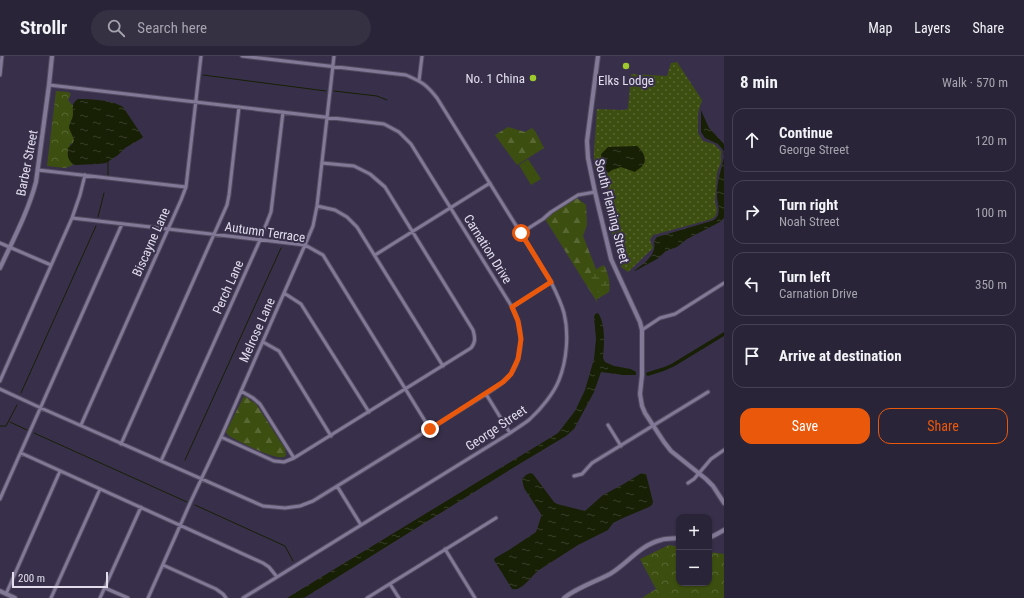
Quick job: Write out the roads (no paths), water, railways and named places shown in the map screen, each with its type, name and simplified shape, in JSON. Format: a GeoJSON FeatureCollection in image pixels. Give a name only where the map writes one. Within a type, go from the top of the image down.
{"type":"FeatureCollection","features":[{"type":"Feature","properties":{"kind":"street"},"geometry":{"type":"LineString","coordinates":[[0,75],[2,56]]}},
{"type":"Feature","properties":{"kind":"street","name":"Barber Street"},"geometry":{"type":"LineString","coordinates":[[0,268],[32,195],[38,170],[52,56]]}},
{"type":"Feature","properties":{"kind":"street","name":"Biscayne Lane"},"geometry":{"type":"LineString","coordinates":[[80,426],[186,187],[201,56]]}},
{"type":"Feature","properties":{"kind":"street"},"geometry":{"type":"LineString","coordinates":[[242,56],[406,75],[419,81],[422,56]]}},
{"type":"Feature","properties":{"kind":"street","name":"Melrose Lane"},"geometry":{"type":"LineString","coordinates":[[148,598],[241,392],[305,246],[312,226],[317,206],[334,56]]}},
{"type":"Feature","properties":{"kind":"street","name":"South Fleming Street"},"geometry":{"type":"LineString","coordinates":[[598,56],[587,141],[588,158],[611,259],[640,322],[642,330],[642,375],[640,394],[642,406],[653,426],[671,451],[713,486],[724,503]]}},
{"type":"Feature","properties":{"kind":"street","name":"George Street"},"geometry":{"type":"LineString","coordinates":[[243,598],[510,433],[530,419],[548,399],[559,380],[566,356],[566,336],[564,314],[558,296],[551,282],[437,98],[428,87],[419,81]]}},
{"type":"Feature","properties":{"kind":"street","name":"Carnation Drive"},"geometry":{"type":"LineString","coordinates":[[0,389],[80,426],[263,506],[285,508],[300,506],[313,501],[486,394],[503,382],[511,374],[518,359],[521,339],[518,321],[512,307],[411,144],[399,132],[384,124],[49,85]]}},
{"type":"Feature","properties":{"kind":"street"},"geometry":{"type":"LineString","coordinates":[[121,444],[227,205],[240,107]]}},
{"type":"Feature","properties":{"kind":"street","name":"Perch Lane"},"geometry":{"type":"LineString","coordinates":[[161,461],[260,240],[271,212],[283,112]]}},
{"type":"Feature","properties":{"kind":"street"},"geometry":{"type":"LineString","coordinates":[[221,437],[274,461],[284,462],[294,458],[443,366],[471,348],[474,344],[475,338],[473,330],[384,187],[370,174],[354,166],[322,163]]}},
{"type":"Feature","properties":{"kind":"street"},"geometry":{"type":"LineString","coordinates":[[38,170],[186,187]]}},
{"type":"Feature","properties":{"kind":"street"},"geometry":{"type":"LineString","coordinates":[[0,381],[72,218],[80,195],[84,175]]}},
{"type":"Feature","properties":{"kind":"street"},"geometry":{"type":"LineString","coordinates":[[375,255],[490,183]]}},
{"type":"Feature","properties":{"kind":"street"},"geometry":{"type":"LineString","coordinates":[[521,233],[578,195],[595,192]]}},
{"type":"Feature","properties":{"kind":"street"},"geometry":{"type":"LineString","coordinates":[[317,206],[335,210],[347,217],[357,226],[443,366]]}},
{"type":"Feature","properties":{"kind":"street","name":"Autumn Terrace"},"geometry":{"type":"LineString","coordinates":[[72,218],[305,246],[323,255],[430,429]]}},
{"type":"Feature","properties":{"kind":"street"},"geometry":{"type":"LineString","coordinates":[[0,499],[122,224]]}},
{"type":"Feature","properties":{"kind":"street"},"geometry":{"type":"LineString","coordinates":[[0,243],[51,265]]}},
{"type":"Feature","properties":{"kind":"street"},"geometry":{"type":"LineString","coordinates":[[512,307],[551,282]]}},
{"type":"Feature","properties":{"kind":"street"},"geometry":{"type":"LineString","coordinates":[[642,330],[660,318],[675,314],[724,283]]}},
{"type":"Feature","properties":{"kind":"street"},"geometry":{"type":"LineString","coordinates":[[284,293],[302,304],[368,412]]}},
{"type":"Feature","properties":{"kind":"street"},"geometry":{"type":"LineString","coordinates":[[263,342],[279,351],[330,436]]}},
{"type":"Feature","properties":{"kind":"street"},"geometry":{"type":"LineString","coordinates":[[241,392],[253,398],[260,404],[294,458]]}},
{"type":"Feature","properties":{"kind":"street"},"geometry":{"type":"LineString","coordinates":[[574,476],[582,474],[592,463],[708,392]]}},
{"type":"Feature","properties":{"kind":"street"},"geometry":{"type":"LineString","coordinates":[[486,394],[510,433]]}},
{"type":"Feature","properties":{"kind":"street"},"geometry":{"type":"LineString","coordinates":[[608,425],[621,446]]}},
{"type":"Feature","properties":{"kind":"street"},"geometry":{"type":"LineString","coordinates":[[688,483],[694,479],[711,459],[724,450]]}},
{"type":"Feature","properties":{"kind":"street"},"geometry":{"type":"LineString","coordinates":[[20,453],[263,563],[269,567],[277,577]]}},
{"type":"Feature","properties":{"kind":"street"},"geometry":{"type":"LineString","coordinates":[[6,594],[60,471]]}},
{"type":"Feature","properties":{"kind":"street"},"geometry":{"type":"LineString","coordinates":[[337,486],[361,525]]}},
{"type":"Feature","properties":{"kind":"street"},"geometry":{"type":"LineString","coordinates":[[51,598],[100,489]]}},
{"type":"Feature","properties":{"kind":"street"},"geometry":{"type":"LineString","coordinates":[[100,598],[141,508]]}},
{"type":"Feature","properties":{"kind":"street"},"geometry":{"type":"LineString","coordinates":[[367,598],[496,518]]}},
{"type":"Feature","properties":{"kind":"street"},"geometry":{"type":"LineString","coordinates":[[712,536],[724,530]]}},
{"type":"Feature","properties":{"kind":"street"},"geometry":{"type":"LineString","coordinates":[[564,598],[615,571],[639,551],[651,544],[659,540],[676,538]]}},
{"type":"Feature","properties":{"kind":"street"},"geometry":{"type":"LineString","coordinates":[[445,549],[475,598]]}},
{"type":"Feature","properties":{"kind":"street"},"geometry":{"type":"LineString","coordinates":[[163,565],[216,589],[226,598]]}},
{"type":"Feature","properties":{"kind":"street"},"geometry":{"type":"LineString","coordinates":[[390,584],[399,598]]}},
{"type":"Feature","properties":{"kind":"street"},"geometry":{"type":"LineString","coordinates":[[105,588],[128,598]]}},
{"type":"Feature","properties":{"kind":"street"},"geometry":{"type":"LineString","coordinates":[[0,591],[15,598]]}},
{"type":"Feature","properties":{"kind":"water"},"geometry":{"type":"Polygon","coordinates":[[[78,99],[108,101],[123,107],[143,137],[125,148],[106,163],[73,164],[68,158],[68,148],[74,140],[69,127],[73,116],[74,104],[78,99]]]}},
{"type":"Feature","properties":{"kind":"water"},"geometry":{"type":"Polygon","coordinates":[[[701,110],[709,128],[724,144],[724,157],[723,150],[718,144],[705,138],[701,132],[701,110]]]}},
{"type":"Feature","properties":{"kind":"water"},"geometry":{"type":"Polygon","coordinates":[[[637,146],[645,157],[645,160],[642,166],[635,172],[621,167],[608,173],[605,172],[602,165],[601,154],[608,147],[637,146]]]}},
{"type":"Feature","properties":{"kind":"water"},"geometry":{"type":"Polygon","coordinates":[[[724,157],[724,218],[720,222],[687,239],[677,247],[666,251],[657,259],[634,271],[646,262],[652,255],[654,251],[654,241],[657,237],[710,222],[716,218],[719,210],[717,195],[719,176],[724,157]]]}},
{"type":"Feature","properties":{"kind":"water"},"geometry":{"type":"Polygon","coordinates":[[[598,313],[601,318],[603,329],[603,358],[605,362],[614,366],[631,369],[636,372],[636,375],[601,372],[594,392],[574,429],[566,436],[304,598],[287,598],[558,433],[575,411],[585,390],[594,359],[596,339],[594,317],[595,314],[598,313]]]}},
{"type":"Feature","properties":{"kind":"water"},"geometry":{"type":"Polygon","coordinates":[[[530,473],[533,474],[554,502],[585,511],[603,495],[644,473],[646,474],[653,502],[649,507],[613,523],[608,530],[578,545],[539,570],[523,586],[512,589],[494,560],[536,532],[541,514],[524,488],[522,479],[530,473]]]}},
{"type":"Feature","properties":{"kind":"waterway"},"geometry":{"type":"LineString","coordinates":[[203,75],[326,91]]}},
{"type":"Feature","properties":{"kind":"waterway"},"geometry":{"type":"LineString","coordinates":[[334,91],[377,96],[387,100]]}},
{"type":"Feature","properties":{"kind":"waterway"},"geometry":{"type":"LineString","coordinates":[[108,161],[108,176]]}},
{"type":"Feature","properties":{"kind":"waterway"},"geometry":{"type":"LineString","coordinates":[[98,217],[104,193]]}},
{"type":"Feature","properties":{"kind":"waterway"},"geometry":{"type":"LineString","coordinates":[[21,393],[96,226]]}},
{"type":"Feature","properties":{"kind":"waterway"},"geometry":{"type":"LineString","coordinates":[[185,460],[281,248]]}},
{"type":"Feature","properties":{"kind":"waterway"},"geometry":{"type":"LineString","coordinates":[[648,374],[673,365],[724,334]]}},
{"type":"Feature","properties":{"kind":"waterway"},"geometry":{"type":"LineString","coordinates":[[0,426],[6,426],[17,405]]}},
{"type":"Feature","properties":{"kind":"waterway"},"geometry":{"type":"LineString","coordinates":[[10,422],[27,430]]}},
{"type":"Feature","properties":{"kind":"waterway"},"geometry":{"type":"LineString","coordinates":[[34,433],[187,502]]}},
{"type":"Feature","properties":{"kind":"waterway"},"geometry":{"type":"LineString","coordinates":[[195,505],[285,546],[293,561]]}},
{"type":"Feature","properties":{"kind":"place","name":"Elks Lodge"},"geometry":{"type":"Point","coordinates":[626,66]}},
{"type":"Feature","properties":{"kind":"place","name":"No. 1 China"},"geometry":{"type":"Point","coordinates":[533,78]}}]}
